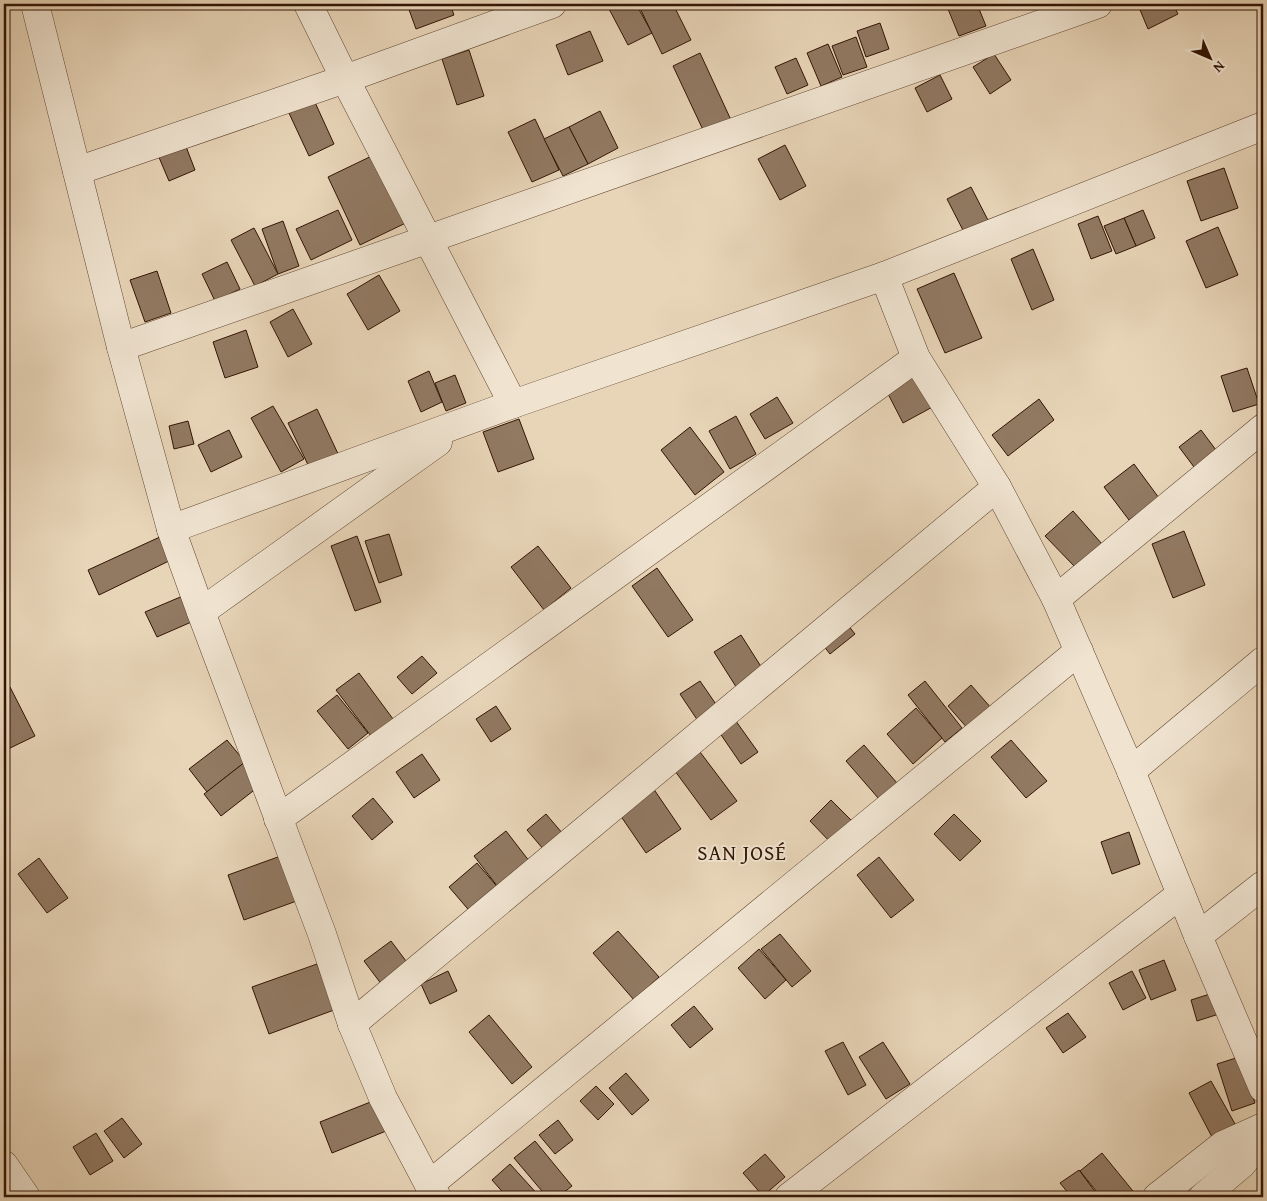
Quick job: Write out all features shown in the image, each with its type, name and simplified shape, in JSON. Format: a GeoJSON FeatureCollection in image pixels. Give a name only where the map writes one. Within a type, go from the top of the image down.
{"type":"FeatureCollection","features":[{"type":"Feature","properties":{"kind":"street"},"geometry":{"type":"LineString","coordinates":[[35,4],[121,347],[171,529],[322,934],[352,1024],[383,1098],[433,1191],[1080,651]]}},
{"type":"Feature","properties":{"kind":"street"},"geometry":{"type":"LineString","coordinates":[[308,4],[513,404]]}},
{"type":"Feature","properties":{"kind":"street"},"geometry":{"type":"LineString","coordinates":[[77,171],[345,79],[552,4]]}},
{"type":"Feature","properties":{"kind":"street"},"geometry":{"type":"LineString","coordinates":[[121,347],[1098,4]]}},
{"type":"Feature","properties":{"kind":"street"},"geometry":{"type":"LineString","coordinates":[[171,529],[513,404],[884,276],[1263,126]]}},
{"type":"Feature","properties":{"kind":"street"},"geometry":{"type":"LineString","coordinates":[[884,276],[916,358],[997,487],[1056,599],[1131,771],[1198,936],[1263,1088]]}},
{"type":"Feature","properties":{"kind":"street"},"geometry":{"type":"LineString","coordinates":[[278,820],[916,358]]}},
{"type":"Feature","properties":{"kind":"street"},"geometry":{"type":"LineString","coordinates":[[201,612],[466,422]]}},
{"type":"Feature","properties":{"kind":"street"},"geometry":{"type":"LineString","coordinates":[[1056,599],[1263,428]]}},
{"type":"Feature","properties":{"kind":"street"},"geometry":{"type":"LineString","coordinates":[[352,1024],[997,487]]}},
{"type":"Feature","properties":{"kind":"street"},"geometry":{"type":"LineString","coordinates":[[1131,771],[1263,661]]}},
{"type":"Feature","properties":{"kind":"street"},"geometry":{"type":"LineString","coordinates":[[1198,936],[1263,885]]}},
{"type":"Feature","properties":{"kind":"street"},"geometry":{"type":"LineString","coordinates":[[789,1197],[1181,894]]}},
{"type":"Feature","properties":{"kind":"street"},"geometry":{"type":"LineString","coordinates":[[1157,1197],[1223,1146],[1263,1127]]}},
{"type":"Feature","properties":{"kind":"street"},"geometry":{"type":"LineString","coordinates":[[1203,1197],[1242,1164],[1263,1138]]}},
{"type":"Feature","properties":{"kind":"street"},"geometry":{"type":"LineString","coordinates":[[4,1165],[26,1197]]}},
{"type":"Feature","properties":{"kind":"building"},"geometry":{"type":"Polygon","coordinates":[[[407,4],[450,4],[454,15],[416,29],[407,4]]]}},
{"type":"Feature","properties":{"kind":"building"},"geometry":{"type":"Polygon","coordinates":[[[614,4],[636,4],[652,33],[628,45],[608,7],[614,4]]]}},
{"type":"Feature","properties":{"kind":"building"},"geometry":{"type":"Polygon","coordinates":[[[638,4],[673,4],[691,40],[662,54],[638,4]]]}},
{"type":"Feature","properties":{"kind":"building"},"geometry":{"type":"Polygon","coordinates":[[[946,4],[977,4],[986,26],[959,36],[946,4]]]}},
{"type":"Feature","properties":{"kind":"building"},"geometry":{"type":"Polygon","coordinates":[[[1173,4],[1178,14],[1148,29],[1138,5],[1173,4]]]}},
{"type":"Feature","properties":{"kind":"building"},"geometry":{"type":"Polygon","coordinates":[[[880,23],[889,49],[866,57],[857,31],[880,23]]]}},
{"type":"Feature","properties":{"kind":"building"},"geometry":{"type":"Polygon","coordinates":[[[590,31],[603,61],[568,75],[556,45],[590,31]]]}},
{"type":"Feature","properties":{"kind":"building"},"geometry":{"type":"Polygon","coordinates":[[[856,37],[867,67],[843,75],[832,46],[856,37]]]}},
{"type":"Feature","properties":{"kind":"building"},"geometry":{"type":"Polygon","coordinates":[[[828,44],[842,77],[821,86],[807,53],[828,44]]]}},
{"type":"Feature","properties":{"kind":"building"},"geometry":{"type":"Polygon","coordinates":[[[469,50],[484,96],[457,105],[442,59],[469,50]]]}},
{"type":"Feature","properties":{"kind":"building"},"geometry":{"type":"Polygon","coordinates":[[[700,53],[731,120],[704,132],[673,66],[700,53]]]}},
{"type":"Feature","properties":{"kind":"building"},"geometry":{"type":"Polygon","coordinates":[[[994,54],[1011,80],[990,94],[973,67],[994,54]]]}},
{"type":"Feature","properties":{"kind":"building"},"geometry":{"type":"Polygon","coordinates":[[[796,58],[808,85],[787,94],[775,67],[796,58]]]}},
{"type":"Feature","properties":{"kind":"building"},"geometry":{"type":"Polygon","coordinates":[[[940,75],[952,99],[927,112],[915,88],[940,75]]]}},
{"type":"Feature","properties":{"kind":"building"},"geometry":{"type":"Polygon","coordinates":[[[313,98],[334,144],[309,156],[288,111],[313,98]]]}},
{"type":"Feature","properties":{"kind":"building"},"geometry":{"type":"Polygon","coordinates":[[[600,111],[618,148],[588,164],[569,127],[600,111]]]}},
{"type":"Feature","properties":{"kind":"building"},"geometry":{"type":"Polygon","coordinates":[[[535,119],[559,170],[532,182],[508,132],[535,119]]]}},
{"type":"Feature","properties":{"kind":"building"},"geometry":{"type":"Polygon","coordinates":[[[569,127],[588,164],[563,176],[544,139],[569,127]]]}},
{"type":"Feature","properties":{"kind":"building"},"geometry":{"type":"Polygon","coordinates":[[[185,144],[195,170],[169,181],[158,155],[185,144]]]}},
{"type":"Feature","properties":{"kind":"building"},"geometry":{"type":"Polygon","coordinates":[[[785,145],[806,186],[780,200],[758,159],[785,145]]]}},
{"type":"Feature","properties":{"kind":"building"},"geometry":{"type":"Polygon","coordinates":[[[380,152],[412,220],[360,245],[328,177],[380,152]]]}},
{"type":"Feature","properties":{"kind":"building"},"geometry":{"type":"Polygon","coordinates":[[[1224,168],[1238,208],[1201,221],[1187,181],[1224,168]]]}},
{"type":"Feature","properties":{"kind":"building"},"geometry":{"type":"Polygon","coordinates":[[[971,187],[991,226],[967,238],[947,199],[971,187]]]}},
{"type":"Feature","properties":{"kind":"building"},"geometry":{"type":"Polygon","coordinates":[[[338,210],[352,240],[311,260],[296,229],[338,210]]]}},
{"type":"Feature","properties":{"kind":"building"},"geometry":{"type":"Polygon","coordinates":[[[1143,210],[1155,238],[1136,246],[1124,218],[1143,210]]]}},
{"type":"Feature","properties":{"kind":"building"},"geometry":{"type":"Polygon","coordinates":[[[1098,216],[1112,251],[1091,259],[1078,224],[1098,216]]]}},
{"type":"Feature","properties":{"kind":"building"},"geometry":{"type":"Polygon","coordinates":[[[1124,218],[1136,246],[1116,254],[1104,226],[1124,218]]]}},
{"type":"Feature","properties":{"kind":"building"},"geometry":{"type":"Polygon","coordinates":[[[283,221],[299,266],[278,274],[262,229],[283,221]]]}},
{"type":"Feature","properties":{"kind":"building"},"geometry":{"type":"Polygon","coordinates":[[[1218,227],[1238,275],[1206,288],[1186,241],[1218,227]]]}},
{"type":"Feature","properties":{"kind":"building"},"geometry":{"type":"Polygon","coordinates":[[[254,228],[278,274],[255,286],[231,240],[254,228]]]}},
{"type":"Feature","properties":{"kind":"building"},"geometry":{"type":"Polygon","coordinates":[[[1033,249],[1054,300],[1032,310],[1011,259],[1033,249]]]}},
{"type":"Feature","properties":{"kind":"building"},"geometry":{"type":"Polygon","coordinates":[[[227,262],[240,289],[215,301],[202,274],[227,262]]]}},
{"type":"Feature","properties":{"kind":"building"},"geometry":{"type":"Polygon","coordinates":[[[157,271],[171,313],[145,322],[130,280],[157,271]]]}},
{"type":"Feature","properties":{"kind":"building"},"geometry":{"type":"Polygon","coordinates":[[[954,273],[982,338],[945,353],[917,289],[954,273]]]}},
{"type":"Feature","properties":{"kind":"building"},"geometry":{"type":"Polygon","coordinates":[[[379,275],[400,311],[368,330],[347,294],[379,275]]]}},
{"type":"Feature","properties":{"kind":"building"},"geometry":{"type":"Polygon","coordinates":[[[293,309],[312,344],[288,357],[270,322],[293,309]]]}},
{"type":"Feature","properties":{"kind":"building"},"geometry":{"type":"Polygon","coordinates":[[[246,330],[258,367],[225,378],[213,342],[246,330]]]}},
{"type":"Feature","properties":{"kind":"building"},"geometry":{"type":"Polygon","coordinates":[[[1247,368],[1259,404],[1233,412],[1221,376],[1247,368]]]}},
{"type":"Feature","properties":{"kind":"building"},"geometry":{"type":"Polygon","coordinates":[[[429,371],[442,402],[421,412],[408,381],[429,371]]]}},
{"type":"Feature","properties":{"kind":"building"},"geometry":{"type":"Polygon","coordinates":[[[920,372],[938,404],[903,423],[886,390],[920,372]]]}},
{"type":"Feature","properties":{"kind":"building"},"geometry":{"type":"Polygon","coordinates":[[[455,375],[466,403],[446,411],[435,383],[455,375]]]}},
{"type":"Feature","properties":{"kind":"building"},"geometry":{"type":"Polygon","coordinates":[[[777,397],[793,423],[765,439],[750,414],[777,397]]]}},
{"type":"Feature","properties":{"kind":"building"},"geometry":{"type":"Polygon","coordinates":[[[1039,399],[1054,420],[1008,456],[992,435],[1039,399]]]}},
{"type":"Feature","properties":{"kind":"building"},"geometry":{"type":"Polygon","coordinates":[[[273,406],[304,459],[281,472],[251,418],[273,406]]]}},
{"type":"Feature","properties":{"kind":"building"},"geometry":{"type":"Polygon","coordinates":[[[317,409],[340,458],[311,471],[288,423],[317,409]]]}},
{"type":"Feature","properties":{"kind":"building"},"geometry":{"type":"Polygon","coordinates":[[[736,416],[756,454],[730,469],[709,431],[736,416]]]}},
{"type":"Feature","properties":{"kind":"building"},"geometry":{"type":"Polygon","coordinates":[[[519,419],[534,459],[498,472],[483,432],[519,419]]]}},
{"type":"Feature","properties":{"kind":"building"},"geometry":{"type":"Polygon","coordinates":[[[188,421],[194,444],[174,449],[169,426],[188,421]]]}},
{"type":"Feature","properties":{"kind":"building"},"geometry":{"type":"Polygon","coordinates":[[[690,427],[724,472],[695,495],[661,450],[690,427]]]}},
{"type":"Feature","properties":{"kind":"building"},"geometry":{"type":"Polygon","coordinates":[[[229,430],[242,457],[211,472],[198,445],[229,430]]]}},
{"type":"Feature","properties":{"kind":"building"},"geometry":{"type":"Polygon","coordinates":[[[1201,430],[1219,454],[1197,471],[1179,447],[1201,430]]]}},
{"type":"Feature","properties":{"kind":"building"},"geometry":{"type":"Polygon","coordinates":[[[1134,464],[1159,498],[1129,520],[1104,487],[1134,464]]]}},
{"type":"Feature","properties":{"kind":"building"},"geometry":{"type":"Polygon","coordinates":[[[1073,511],[1102,544],[1076,568],[1045,536],[1073,511]]]}},
{"type":"Feature","properties":{"kind":"building"},"geometry":{"type":"Polygon","coordinates":[[[1184,531],[1205,585],[1173,598],[1152,544],[1184,531]]]}},
{"type":"Feature","properties":{"kind":"building"},"geometry":{"type":"Polygon","coordinates":[[[389,534],[402,575],[379,583],[365,541],[389,534]]]}},
{"type":"Feature","properties":{"kind":"building"},"geometry":{"type":"Polygon","coordinates":[[[162,536],[173,559],[99,595],[88,570],[162,536]]]}},
{"type":"Feature","properties":{"kind":"building"},"geometry":{"type":"Polygon","coordinates":[[[357,536],[381,602],[355,611],[331,546],[357,536]]]}},
{"type":"Feature","properties":{"kind":"building"},"geometry":{"type":"Polygon","coordinates":[[[538,546],[571,588],[544,610],[511,567],[538,546]]]}},
{"type":"Feature","properties":{"kind":"building"},"geometry":{"type":"Polygon","coordinates":[[[657,568],[693,620],[668,637],[632,586],[657,568]]]}},
{"type":"Feature","properties":{"kind":"building"},"geometry":{"type":"Polygon","coordinates":[[[185,595],[196,620],[157,637],[145,612],[185,595]]]}},
{"type":"Feature","properties":{"kind":"building"},"geometry":{"type":"Polygon","coordinates":[[[844,620],[855,634],[830,654],[819,640],[844,620]]]}},
{"type":"Feature","properties":{"kind":"building"},"geometry":{"type":"Polygon","coordinates":[[[741,635],[767,676],[740,693],[714,652],[741,635]]]}},
{"type":"Feature","properties":{"kind":"building"},"geometry":{"type":"Polygon","coordinates":[[[422,656],[437,673],[412,694],[397,677],[422,656]]]}},
{"type":"Feature","properties":{"kind":"building"},"geometry":{"type":"Polygon","coordinates":[[[359,673],[396,723],[374,740],[336,690],[359,673]]]}},
{"type":"Feature","properties":{"kind":"building"},"geometry":{"type":"Polygon","coordinates":[[[700,681],[722,713],[702,727],[680,694],[700,681]]]}},
{"type":"Feature","properties":{"kind":"building"},"geometry":{"type":"Polygon","coordinates":[[[925,681],[962,728],[945,742],[908,695],[925,681]]]}},
{"type":"Feature","properties":{"kind":"building"},"geometry":{"type":"Polygon","coordinates":[[[971,685],[992,709],[969,730],[948,706],[971,685]]]}},
{"type":"Feature","properties":{"kind":"building"},"geometry":{"type":"Polygon","coordinates":[[[10,687],[35,736],[8,749],[4,741],[4,690],[10,687]]]}},
{"type":"Feature","properties":{"kind":"building"},"geometry":{"type":"Polygon","coordinates":[[[337,695],[368,733],[348,749],[317,711],[337,695]]]}},
{"type":"Feature","properties":{"kind":"building"},"geometry":{"type":"Polygon","coordinates":[[[496,706],[511,729],[491,742],[476,719],[496,706]]]}},
{"type":"Feature","properties":{"kind":"building"},"geometry":{"type":"Polygon","coordinates":[[[916,708],[942,738],[913,764],[887,734],[916,708]]]}},
{"type":"Feature","properties":{"kind":"building"},"geometry":{"type":"Polygon","coordinates":[[[733,717],[758,752],[741,764],[717,729],[733,717]]]}},
{"type":"Feature","properties":{"kind":"building"},"geometry":{"type":"Polygon","coordinates":[[[227,740],[245,762],[207,792],[189,769],[227,740]]]}},
{"type":"Feature","properties":{"kind":"building"},"geometry":{"type":"Polygon","coordinates":[[[1011,740],[1047,781],[1026,798],[991,757],[1011,740]]]}},
{"type":"Feature","properties":{"kind":"building"},"geometry":{"type":"Polygon","coordinates":[[[864,745],[897,783],[879,799],[846,761],[864,745]]]}},
{"type":"Feature","properties":{"kind":"building"},"geometry":{"type":"Polygon","coordinates":[[[697,748],[737,801],[711,820],[672,767],[697,748]]]}},
{"type":"Feature","properties":{"kind":"building"},"geometry":{"type":"Polygon","coordinates":[[[422,754],[440,780],[414,798],[396,772],[422,754]]]}},
{"type":"Feature","properties":{"kind":"building"},"geometry":{"type":"Polygon","coordinates":[[[245,762],[262,784],[221,816],[204,794],[245,762]]]}},
{"type":"Feature","properties":{"kind":"building"},"geometry":{"type":"Polygon","coordinates":[[[653,788],[681,829],[646,853],[618,812],[653,788]]]}},
{"type":"Feature","properties":{"kind":"building"},"geometry":{"type":"Polygon","coordinates":[[[373,798],[393,822],[372,840],[352,816],[373,798]]]}},
{"type":"Feature","properties":{"kind":"building"},"geometry":{"type":"Polygon","coordinates":[[[831,800],[855,824],[833,845],[810,821],[831,800]]]}},
{"type":"Feature","properties":{"kind":"building"},"geometry":{"type":"Polygon","coordinates":[[[546,814],[563,834],[544,850],[527,830],[546,814]]]}},
{"type":"Feature","properties":{"kind":"building"},"geometry":{"type":"Polygon","coordinates":[[[954,814],[981,841],[960,861],[934,834],[954,814]]]}},
{"type":"Feature","properties":{"kind":"building"},"geometry":{"type":"Polygon","coordinates":[[[506,831],[533,866],[501,891],[474,856],[506,831]]]}},
{"type":"Feature","properties":{"kind":"building"},"geometry":{"type":"Polygon","coordinates":[[[1129,832],[1140,864],[1112,874],[1101,842],[1129,832]]]}},
{"type":"Feature","properties":{"kind":"building"},"geometry":{"type":"Polygon","coordinates":[[[289,853],[305,898],[244,920],[228,875],[289,853]]]}},
{"type":"Feature","properties":{"kind":"building"},"geometry":{"type":"Polygon","coordinates":[[[879,857],[914,900],[891,918],[857,875],[879,857]]]}},
{"type":"Feature","properties":{"kind":"building"},"geometry":{"type":"Polygon","coordinates":[[[39,858],[68,898],[47,913],[18,874],[39,858]]]}},
{"type":"Feature","properties":{"kind":"building"},"geometry":{"type":"Polygon","coordinates":[[[477,863],[501,891],[473,915],[449,887],[477,863]]]}},
{"type":"Feature","properties":{"kind":"building"},"geometry":{"type":"Polygon","coordinates":[[[618,931],[659,977],[634,1000],[593,953],[618,931]]]}},
{"type":"Feature","properties":{"kind":"building"},"geometry":{"type":"Polygon","coordinates":[[[780,934],[811,971],[792,987],[761,949],[780,934]]]}},
{"type":"Feature","properties":{"kind":"building"},"geometry":{"type":"Polygon","coordinates":[[[391,941],[409,965],[382,985],[364,961],[391,941]]]}},
{"type":"Feature","properties":{"kind":"building"},"geometry":{"type":"Polygon","coordinates":[[[759,949],[786,980],[765,999],[738,968],[759,949]]]}},
{"type":"Feature","properties":{"kind":"building"},"geometry":{"type":"Polygon","coordinates":[[[1164,960],[1176,990],[1151,1000],[1139,970],[1164,960]]]}},
{"type":"Feature","properties":{"kind":"building"},"geometry":{"type":"Polygon","coordinates":[[[317,964],[334,1010],[269,1034],[252,987],[317,964]]]}},
{"type":"Feature","properties":{"kind":"building"},"geometry":{"type":"Polygon","coordinates":[[[448,971],[457,991],[430,1004],[421,984],[448,971]]]}},
{"type":"Feature","properties":{"kind":"building"},"geometry":{"type":"Polygon","coordinates":[[[1132,971],[1146,998],[1123,1010],[1109,983],[1132,971]]]}},
{"type":"Feature","properties":{"kind":"building"},"geometry":{"type":"Polygon","coordinates":[[[1213,993],[1219,1014],[1197,1021],[1191,1000],[1213,993]]]}},
{"type":"Feature","properties":{"kind":"building"},"geometry":{"type":"Polygon","coordinates":[[[694,1006],[713,1029],[690,1048],[671,1025],[694,1006]]]}},
{"type":"Feature","properties":{"kind":"building"},"geometry":{"type":"Polygon","coordinates":[[[1068,1013],[1086,1037],[1063,1053],[1046,1028],[1068,1013]]]}},
{"type":"Feature","properties":{"kind":"building"},"geometry":{"type":"Polygon","coordinates":[[[489,1015],[532,1067],[512,1084],[469,1032],[489,1015]]]}},
{"type":"Feature","properties":{"kind":"building"},"geometry":{"type":"Polygon","coordinates":[[[843,1042],[866,1085],[848,1095],[825,1051],[843,1042]]]}},
{"type":"Feature","properties":{"kind":"building"},"geometry":{"type":"Polygon","coordinates":[[[883,1042],[910,1084],[886,1099],[859,1057],[883,1042]]]}},
{"type":"Feature","properties":{"kind":"building"},"geometry":{"type":"Polygon","coordinates":[[[1239,1057],[1255,1103],[1232,1111],[1217,1064],[1239,1057]]]}},
{"type":"Feature","properties":{"kind":"building"},"geometry":{"type":"Polygon","coordinates":[[[626,1073],[649,1100],[632,1115],[609,1088],[626,1073]]]}},
{"type":"Feature","properties":{"kind":"building"},"geometry":{"type":"Polygon","coordinates":[[[1211,1081],[1235,1124],[1212,1137],[1189,1093],[1211,1081]]]}},
{"type":"Feature","properties":{"kind":"building"},"geometry":{"type":"Polygon","coordinates":[[[596,1086],[614,1104],[598,1120],[580,1101],[596,1086]]]}},
{"type":"Feature","properties":{"kind":"building"},"geometry":{"type":"Polygon","coordinates":[[[378,1099],[391,1129],[332,1153],[320,1122],[378,1099]]]}},
{"type":"Feature","properties":{"kind":"building"},"geometry":{"type":"Polygon","coordinates":[[[122,1118],[142,1144],[124,1158],[104,1131],[122,1118]]]}},
{"type":"Feature","properties":{"kind":"building"},"geometry":{"type":"Polygon","coordinates":[[[558,1120],[573,1140],[555,1154],[539,1135],[558,1120]]]}},
{"type":"Feature","properties":{"kind":"building"},"geometry":{"type":"Polygon","coordinates":[[[96,1133],[113,1161],[90,1175],[73,1147],[96,1133]]]}},
{"type":"Feature","properties":{"kind":"building"},"geometry":{"type":"Polygon","coordinates":[[[535,1141],[572,1186],[558,1197],[547,1197],[514,1158],[535,1141]]]}},
{"type":"Feature","properties":{"kind":"building"},"geometry":{"type":"Polygon","coordinates":[[[1102,1153],[1136,1197],[1101,1197],[1080,1171],[1102,1153]]]}},
{"type":"Feature","properties":{"kind":"building"},"geometry":{"type":"Polygon","coordinates":[[[765,1154],[785,1177],[763,1196],[743,1173],[765,1154]]]}},
{"type":"Feature","properties":{"kind":"building"},"geometry":{"type":"Polygon","coordinates":[[[510,1164],[540,1197],[507,1197],[492,1180],[510,1164]]]}},
{"type":"Feature","properties":{"kind":"building"},"geometry":{"type":"Polygon","coordinates":[[[1079,1170],[1099,1197],[1064,1197],[1069,1194],[1060,1183],[1079,1170]]]}},
{"type":"Feature","properties":{"kind":"district","name":"SAN JOSÉ"},"geometry":{"type":"Point","coordinates":[742,852]}}]}
